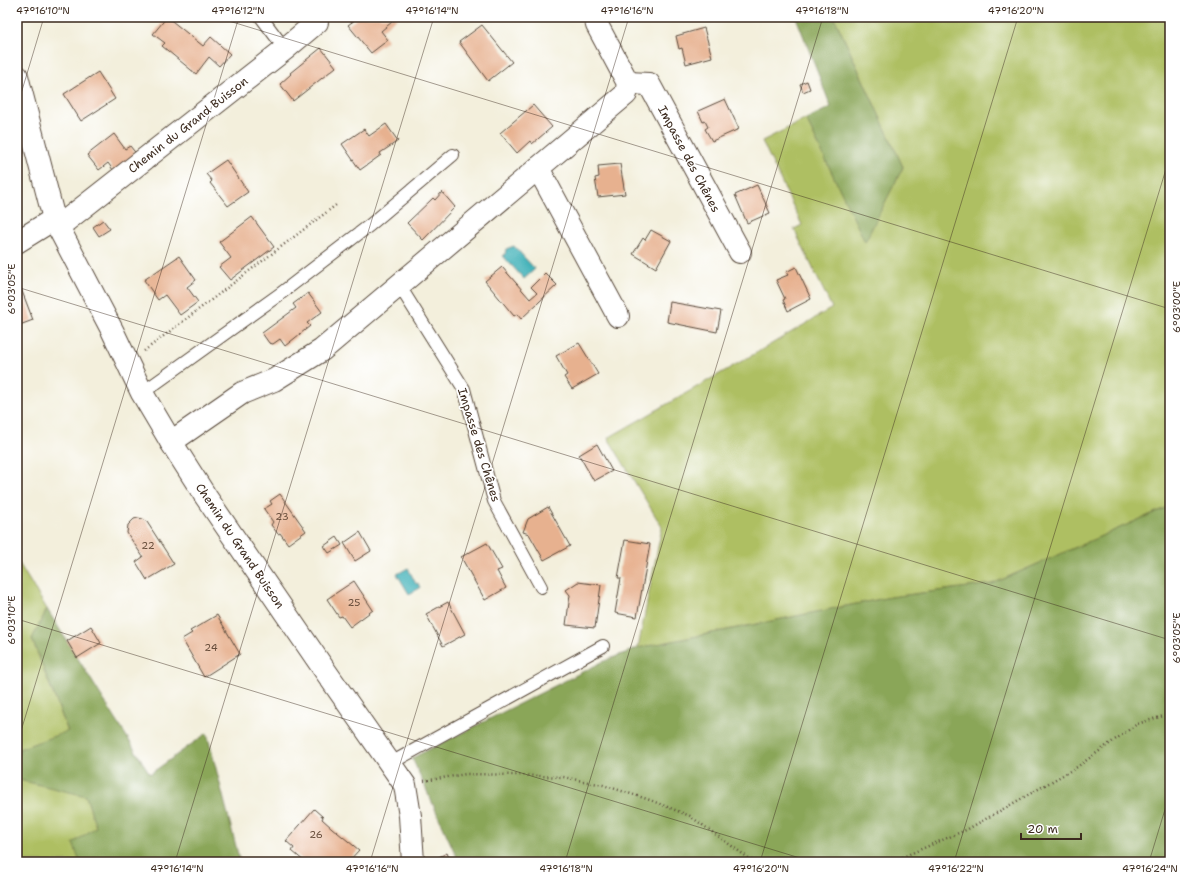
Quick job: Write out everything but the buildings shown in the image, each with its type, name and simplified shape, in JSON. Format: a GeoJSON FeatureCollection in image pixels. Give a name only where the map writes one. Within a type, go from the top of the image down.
{"type":"FeatureCollection","features":[{"type":"Feature","properties":{"kind":"street"},"geometry":{"type":"LineString","coordinates":[[171,442],[242,393],[274,380],[322,350],[626,94],[628,83],[597,25],[595,17]]}},
{"type":"Feature","properties":{"kind":"street","name":"Chemin du Grand Buisson"},"geometry":{"type":"LineString","coordinates":[[17,242],[56,223],[285,49],[317,22]]}},
{"type":"Feature","properties":{"kind":"street","name":"Chemin du Grand Buisson"},"geometry":{"type":"LineString","coordinates":[[17,76],[21,104],[56,223],[142,393],[171,442],[206,497],[405,784],[410,816],[413,862]]}},
{"type":"Feature","properties":{"kind":"street","name":"Impasse des Chênes"},"geometry":{"type":"LineString","coordinates":[[628,83],[649,84],[740,252]]}},
{"type":"Feature","properties":{"kind":"street"},"geometry":{"type":"LineString","coordinates":[[538,168],[618,316]]}},
{"type":"Feature","properties":{"kind":"lane"},"geometry":{"type":"LineString","coordinates":[[261,17],[285,49]]}},
{"type":"Feature","properties":{"kind":"lane"},"geometry":{"type":"LineString","coordinates":[[142,393],[280,294],[370,225],[453,155]]}},
{"type":"Feature","properties":{"kind":"lane","name":"Impasse des Chênes"},"geometry":{"type":"LineString","coordinates":[[399,285],[464,389],[494,501],[541,587]]}},
{"type":"Feature","properties":{"kind":"lane"},"geometry":{"type":"LineString","coordinates":[[391,763],[603,646]]}},
{"type":"Feature","properties":{"kind":"path"},"geometry":{"type":"LineString","coordinates":[[128,364],[336,204]]}},
{"type":"Feature","properties":{"kind":"path"},"geometry":{"type":"LineString","coordinates":[[891,862],[968,829],[1077,767],[1137,724],[1170,714]]}},
{"type":"Feature","properties":{"kind":"path"},"geometry":{"type":"LineString","coordinates":[[405,784],[466,774],[563,777],[603,785],[650,800],[690,816],[754,862]]}},
{"type":"Feature","properties":{"kind":"green space"},"geometry":{"type":"Polygon","coordinates":[[[796,17],[834,17],[903,167],[865,242],[806,119],[831,107],[796,17]]]}},
{"type":"Feature","properties":{"kind":"green space"},"geometry":{"type":"Polygon","coordinates":[[[834,17],[1170,17],[1170,506],[992,584],[891,597],[638,648],[662,527],[608,438],[832,308],[794,229],[802,225],[762,141],[806,119],[865,241],[903,167],[834,17]]]}},
{"type":"Feature","properties":{"kind":"green space"},"geometry":{"type":"Polygon","coordinates":[[[1170,506],[1170,862],[459,862],[412,758],[604,661],[638,648],[891,597],[992,584],[1170,506]]]}},
{"type":"Feature","properties":{"kind":"green space"},"geometry":{"type":"Polygon","coordinates":[[[17,560],[47,609],[32,639],[68,732],[19,749],[86,796],[96,827],[73,843],[80,862],[17,862],[17,560]]]}},
{"type":"Feature","properties":{"kind":"green space"},"geometry":{"type":"Polygon","coordinates":[[[47,609],[150,774],[207,733],[240,862],[80,862],[73,843],[96,827],[86,796],[19,780],[19,749],[68,731],[32,639],[47,609]]]}},
{"type":"Feature","properties":{"kind":"water"},"geometry":{"type":"Polygon","coordinates":[[[514,246],[535,269],[524,279],[503,256],[506,249],[514,246]]]}},
{"type":"Feature","properties":{"kind":"water"},"geometry":{"type":"Polygon","coordinates":[[[408,568],[416,584],[418,583],[420,588],[409,594],[397,574],[408,568]]]}}]}
